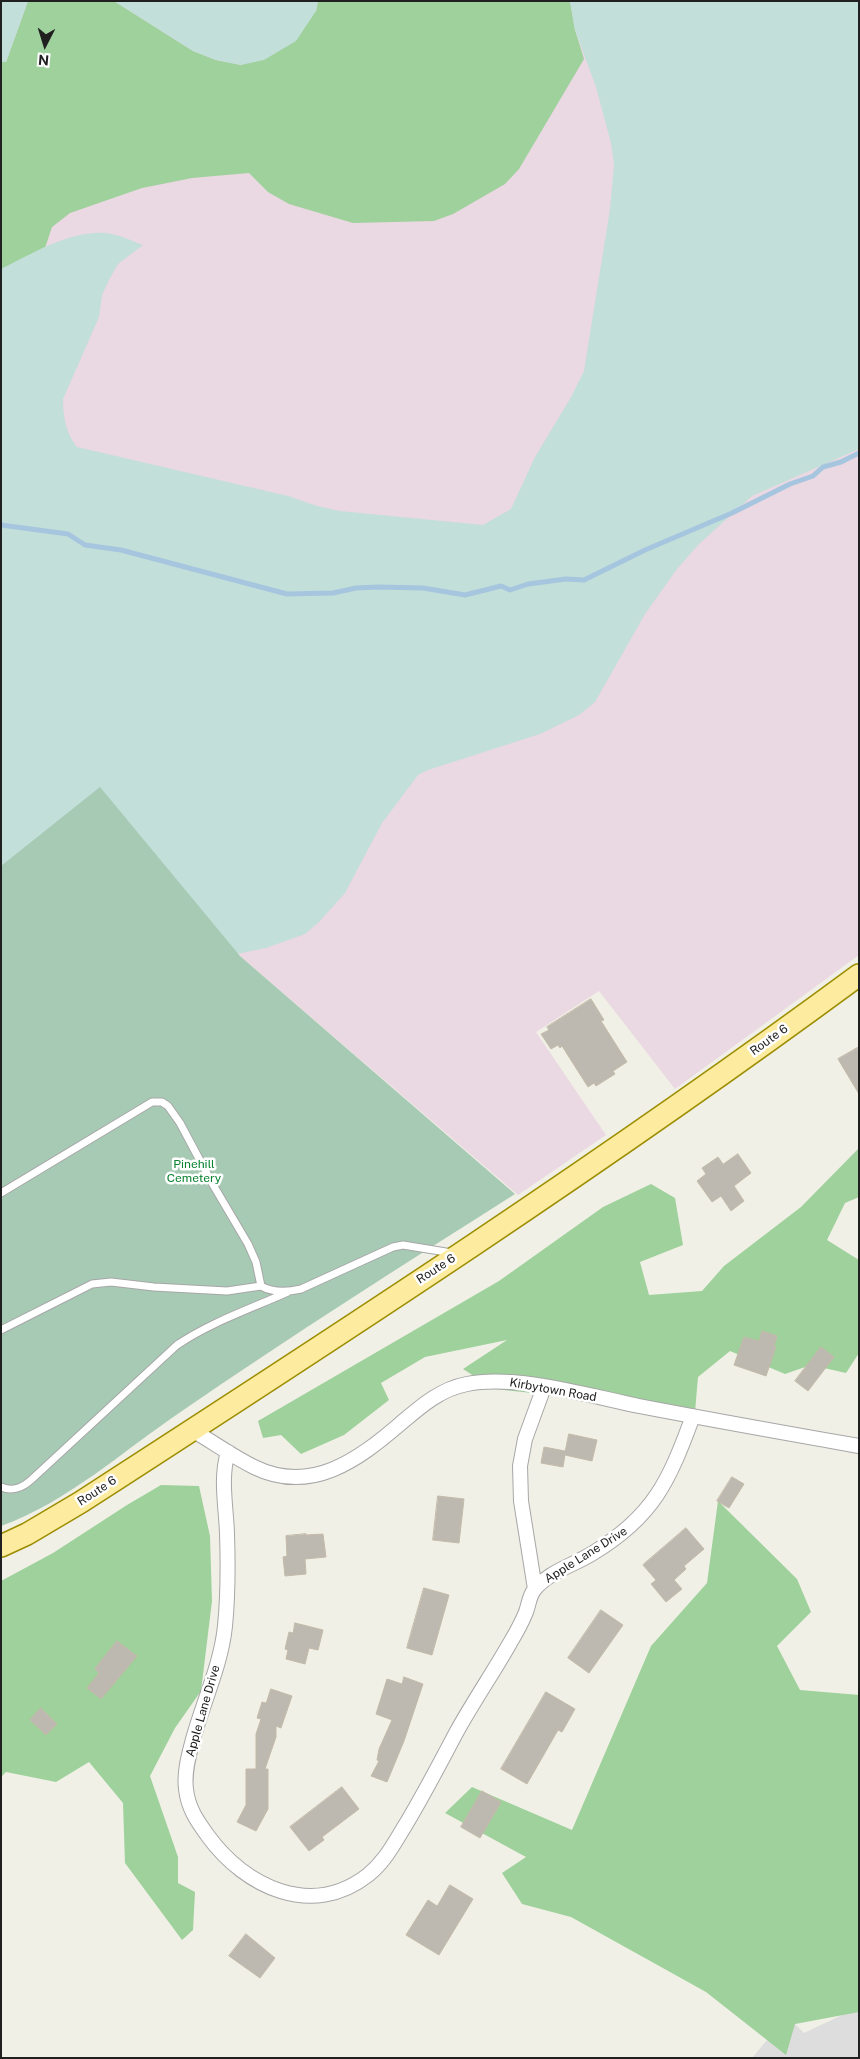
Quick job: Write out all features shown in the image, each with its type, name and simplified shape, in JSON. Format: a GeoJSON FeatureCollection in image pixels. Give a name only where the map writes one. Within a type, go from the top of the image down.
{"type":"FeatureCollection","features":[{"type":"Feature","properties":{"kind":"main road","name":"Route 6"},"geometry":{"type":"LineString","coordinates":[[1,1546],[27,1534],[81,1502],[459,1254],[679,1105],[859,975]]}},
{"type":"Feature","properties":{"kind":"street","name":"Kirbytown Road"},"geometry":{"type":"LineString","coordinates":[[192,1430],[254,1467],[282,1476],[323,1474],[359,1458],[438,1395],[456,1387],[477,1382],[503,1382],[544,1387],[859,1446]]}},
{"type":"Feature","properties":{"kind":"street","name":"Apple Lane Drive"},"geometry":{"type":"LineString","coordinates":[[535,1589],[521,1501],[520,1466],[525,1439],[544,1387]]}},
{"type":"Feature","properties":{"kind":"street","name":"Apple Lane Drive"},"geometry":{"type":"LineString","coordinates":[[228,1452],[223,1467],[227,1537],[225,1625],[216,1668],[189,1756],[186,1789],[189,1804],[197,1820],[225,1857],[247,1876],[274,1890],[298,1896],[328,1894],[360,1881],[384,1860],[424,1794],[457,1731],[510,1644],[526,1612],[531,1594],[540,1583],[606,1545],[630,1527],[661,1489],[676,1460],[693,1416]]}},
{"type":"Feature","properties":{"kind":"lane"},"geometry":{"type":"LineString","coordinates":[[1,1193],[152,1102],[162,1102],[168,1106],[180,1123],[248,1244],[256,1262],[261,1286]]}},
{"type":"Feature","properties":{"kind":"lane"},"geometry":{"type":"LineString","coordinates":[[1,1488],[15,1489],[26,1484],[176,1346],[192,1335],[226,1318],[289,1292],[301,1289],[382,1252],[403,1245],[459,1254]]}},
{"type":"Feature","properties":{"kind":"lane"},"geometry":{"type":"LineString","coordinates":[[1,1330],[92,1284],[111,1282],[154,1287],[227,1291],[261,1286],[268,1290],[289,1292]]}},
{"type":"Feature","properties":{"kind":"shaded area"},"geometry":{"type":"Polygon","coordinates":[[[1,1],[859,1],[859,955],[675,1089],[599,991],[536,1032],[606,1135],[518,1195],[240,956],[101,785],[1,679],[1,1]]]}},
{"type":"Feature","properties":{"kind":"shaded area"},"geometry":{"type":"Polygon","coordinates":[[[1,1],[28,1],[6,62],[1,62],[1,1]]]}},
{"type":"Feature","properties":{"kind":"shaded area"},"geometry":{"type":"Polygon","coordinates":[[[114,1],[318,1],[316,11],[296,41],[264,60],[241,65],[216,60],[193,51],[114,1]]]}},
{"type":"Feature","properties":{"kind":"shaded area"},"geometry":{"type":"Polygon","coordinates":[[[570,1],[859,1],[859,449],[752,496],[699,544],[677,569],[645,614],[595,702],[579,715],[540,734],[428,770],[418,775],[382,823],[345,893],[319,922],[305,934],[266,948],[1,1002],[1,269],[52,244],[92,233],[120,236],[143,245],[118,264],[109,280],[102,295],[99,317],[63,399],[66,424],[70,436],[77,447],[288,496],[317,506],[340,511],[483,525],[511,509],[535,457],[570,399],[584,371],[610,209],[614,165],[611,143],[596,87],[575,30],[570,1]]]}},
{"type":"Feature","properties":{"kind":"shaded area"},"geometry":{"type":"Polygon","coordinates":[[[859,2007],[859,2058],[752,2058],[787,2016],[804,2033],[859,2007]]]}},
{"type":"Feature","properties":{"kind":"green space"},"geometry":{"type":"Polygon","coordinates":[[[28,1],[114,1],[193,51],[216,60],[241,65],[316,11],[318,1],[570,1],[575,30],[584,59],[519,169],[505,184],[453,214],[434,221],[353,223],[289,204],[268,192],[249,173],[192,178],[142,188],[70,213],[52,227],[1,404],[1,62],[6,62],[28,1]]]}},
{"type":"Feature","properties":{"kind":"green space","name":"Pinehill Cemetery"},"geometry":{"type":"Polygon","coordinates":[[[100,787],[240,956],[515,1194],[264,1355],[72,1489],[26,1516],[1,1526],[1,866],[100,787]]]}},
{"type":"Feature","properties":{"kind":"green space"},"geometry":{"type":"Polygon","coordinates":[[[859,1148],[859,1197],[845,1203],[827,1240],[859,1260],[859,1353],[846,1373],[811,1365],[785,1374],[730,1351],[698,1377],[695,1412],[564,1383],[532,1393],[494,1389],[463,1369],[507,1340],[425,1357],[381,1383],[389,1400],[344,1435],[301,1454],[281,1435],[263,1438],[258,1421],[499,1281],[603,1207],[651,1184],[675,1198],[683,1245],[640,1262],[649,1295],[702,1291],[724,1266],[801,1207],[859,1148]]]}},
{"type":"Feature","properties":{"kind":"green space"},"geometry":{"type":"Polygon","coordinates":[[[161,1485],[199,1486],[210,1536],[212,1601],[201,1691],[175,1728],[150,1776],[178,1857],[178,1883],[195,1892],[193,1930],[182,1940],[125,1863],[123,1803],[89,1762],[56,1782],[6,1772],[1,1777],[1,1581],[53,1553],[161,1485]]]}},
{"type":"Feature","properties":{"kind":"green space"},"geometry":{"type":"Polygon","coordinates":[[[718,1501],[797,1579],[811,1612],[777,1646],[800,1690],[859,1695],[859,2012],[795,2024],[786,2055],[706,1992],[571,1917],[522,1904],[502,1873],[526,1857],[445,1813],[472,1787],[572,1830],[651,1646],[707,1583],[718,1501]]]}},
{"type":"Feature","properties":{"kind":"building"},"geometry":{"type":"Polygon","coordinates":[[[591,999],[604,1020],[601,1021],[627,1062],[613,1071],[615,1074],[596,1086],[594,1083],[588,1087],[562,1046],[560,1048],[558,1045],[551,1049],[541,1034],[549,1030],[547,1027],[591,999]]]}},
{"type":"Feature","properties":{"kind":"building"},"geometry":{"type":"Polygon","coordinates":[[[859,1047],[859,1094],[838,1059],[859,1047]]]}},
{"type":"Feature","properties":{"kind":"building"},"geometry":{"type":"Polygon","coordinates":[[[738,1154],[751,1173],[734,1186],[744,1201],[731,1211],[721,1196],[712,1202],[697,1181],[706,1174],[702,1168],[718,1157],[723,1164],[738,1154]]]}},
{"type":"Feature","properties":{"kind":"building"},"geometry":{"type":"Polygon","coordinates":[[[762,1331],[777,1336],[774,1346],[776,1347],[766,1376],[734,1365],[744,1337],[759,1341],[762,1331]]]}},
{"type":"Feature","properties":{"kind":"building"},"geometry":{"type":"Polygon","coordinates":[[[821,1347],[834,1357],[808,1391],[795,1381],[821,1347]]]}},
{"type":"Feature","properties":{"kind":"building"},"geometry":{"type":"Polygon","coordinates":[[[569,1434],[597,1440],[592,1461],[565,1455],[563,1467],[541,1463],[544,1447],[565,1451],[569,1434]]]}},
{"type":"Feature","properties":{"kind":"building"},"geometry":{"type":"Polygon","coordinates":[[[732,1477],[744,1484],[729,1508],[717,1501],[732,1477]]]}},
{"type":"Feature","properties":{"kind":"building"},"geometry":{"type":"Polygon","coordinates":[[[438,1496],[464,1499],[459,1543],[433,1540],[438,1496]]]}},
{"type":"Feature","properties":{"kind":"building"},"geometry":{"type":"Polygon","coordinates":[[[686,1528],[704,1549],[684,1566],[686,1569],[674,1580],[682,1589],[666,1602],[651,1584],[656,1580],[643,1565],[686,1528]]]}},
{"type":"Feature","properties":{"kind":"building"},"geometry":{"type":"Polygon","coordinates":[[[323,1534],[326,1557],[305,1559],[306,1574],[285,1576],[283,1557],[287,1556],[286,1536],[323,1534]]]}},
{"type":"Feature","properties":{"kind":"building"},"geometry":{"type":"Polygon","coordinates":[[[424,1588],[449,1595],[432,1655],[407,1648],[424,1588]]]}},
{"type":"Feature","properties":{"kind":"building"},"geometry":{"type":"Polygon","coordinates":[[[601,1610],[623,1625],[589,1673],[568,1658],[601,1610]]]}},
{"type":"Feature","properties":{"kind":"building"},"geometry":{"type":"Polygon","coordinates":[[[295,1623],[323,1630],[318,1650],[309,1648],[305,1664],[286,1659],[288,1650],[285,1649],[289,1632],[293,1633],[295,1623]]]}},
{"type":"Feature","properties":{"kind":"building"},"geometry":{"type":"Polygon","coordinates":[[[117,1641],[137,1656],[101,1699],[87,1688],[99,1673],[95,1669],[117,1641]]]}},
{"type":"Feature","properties":{"kind":"building"},"geometry":{"type":"Polygon","coordinates":[[[404,1677],[423,1684],[404,1741],[387,1782],[371,1776],[379,1761],[377,1760],[379,1749],[392,1720],[376,1714],[387,1679],[402,1684],[404,1677]]]}},
{"type":"Feature","properties":{"kind":"building"},"geometry":{"type":"Polygon","coordinates":[[[271,1689],[292,1696],[281,1728],[276,1726],[276,1737],[265,1769],[268,1769],[268,1809],[256,1831],[237,1822],[246,1805],[246,1769],[256,1769],[256,1734],[261,1719],[257,1718],[262,1702],[266,1703],[271,1689]]]}},
{"type":"Feature","properties":{"kind":"building"},"geometry":{"type":"Polygon","coordinates":[[[546,1692],[575,1709],[562,1732],[558,1730],[527,1784],[501,1769],[546,1692]]]}},
{"type":"Feature","properties":{"kind":"building"},"geometry":{"type":"Polygon","coordinates":[[[41,1708],[57,1724],[46,1735],[30,1720],[41,1708]]]}},
{"type":"Feature","properties":{"kind":"building"},"geometry":{"type":"Polygon","coordinates":[[[342,1787],[359,1809],[322,1837],[324,1840],[309,1851],[290,1827],[342,1787]]]}},
{"type":"Feature","properties":{"kind":"building"},"geometry":{"type":"Polygon","coordinates":[[[482,1791],[501,1802],[480,1838],[461,1827],[482,1791]]]}},
{"type":"Feature","properties":{"kind":"building"},"geometry":{"type":"Polygon","coordinates":[[[450,1885],[473,1899],[439,1955],[406,1935],[428,1900],[437,1906],[450,1885]]]}},
{"type":"Feature","properties":{"kind":"building"},"geometry":{"type":"Polygon","coordinates":[[[246,1934],[275,1958],[260,1978],[229,1956],[246,1934]]]}},
{"type":"Feature","properties":{"kind":"waterway"},"geometry":{"type":"LineString","coordinates":[[1,525],[68,534],[85,545],[121,550],[287,594],[333,593],[356,588],[378,587],[423,588],[465,595],[501,586],[510,590],[528,584],[566,579],[584,580],[645,550],[732,513],[790,484],[813,476],[823,467],[841,462],[859,453]]}}]}
